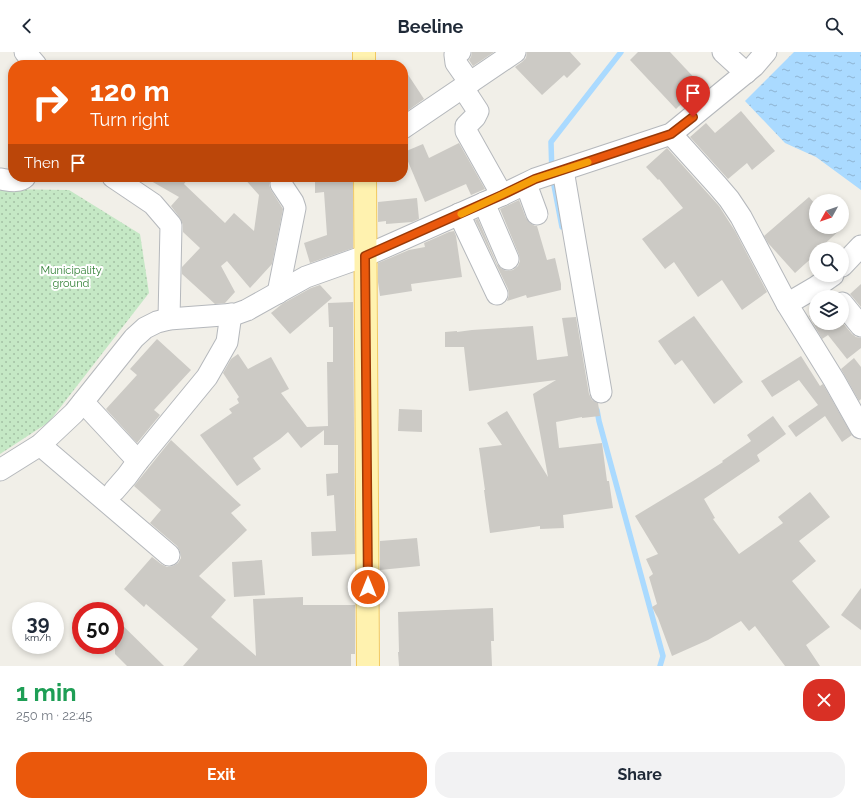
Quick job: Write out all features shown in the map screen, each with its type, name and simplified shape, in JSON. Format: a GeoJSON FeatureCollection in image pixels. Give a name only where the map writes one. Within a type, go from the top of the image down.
{"type":"FeatureCollection","features":[{"type":"Feature","properties":{"kind":"main road"},"geometry":{"type":"LineString","coordinates":[[365,182],[368,666]]}},
{"type":"Feature","properties":{"kind":"street"},"geometry":{"type":"LineString","coordinates":[[25,52],[32,60]]}},
{"type":"Feature","properties":{"kind":"street"},"geometry":{"type":"LineString","coordinates":[[460,52],[455,55],[456,63],[478,112],[466,126],[466,131],[493,199],[508,259]]}},
{"type":"Feature","properties":{"kind":"street"},"geometry":{"type":"LineString","coordinates":[[408,125],[515,52]]}},
{"type":"Feature","properties":{"kind":"street"},"geometry":{"type":"LineString","coordinates":[[723,52],[746,73]]}},
{"type":"Feature","properties":{"kind":"street"},"geometry":{"type":"LineString","coordinates":[[0,470],[40,445],[74,413],[134,338],[145,328],[157,322],[169,319],[236,314],[247,310],[306,277],[365,256],[532,181],[671,134],[746,73],[766,52]]}},
{"type":"Feature","properties":{"kind":"street"},"geometry":{"type":"LineString","coordinates":[[671,134],[729,200],[741,217],[787,304],[834,380],[861,428]]}},
{"type":"Feature","properties":{"kind":"street"},"geometry":{"type":"LineString","coordinates":[[563,170],[601,392]]}},
{"type":"Feature","properties":{"kind":"street"},"geometry":{"type":"LineString","coordinates":[[532,181],[537,214]]}},
{"type":"Feature","properties":{"kind":"street"},"geometry":{"type":"LineString","coordinates":[[120,182],[153,204],[171,225],[169,319]]}},
{"type":"Feature","properties":{"kind":"street"},"geometry":{"type":"LineString","coordinates":[[278,293],[295,208],[293,202],[281,184]]}},
{"type":"Feature","properties":{"kind":"street"},"geometry":{"type":"LineString","coordinates":[[459,214],[497,294]]}},
{"type":"Feature","properties":{"kind":"street"},"geometry":{"type":"LineString","coordinates":[[849,259],[861,246]]}},
{"type":"Feature","properties":{"kind":"street"},"geometry":{"type":"LineString","coordinates":[[787,304],[832,285]]}},
{"type":"Feature","properties":{"kind":"street"},"geometry":{"type":"LineString","coordinates":[[849,311],[861,326]]}},
{"type":"Feature","properties":{"kind":"street"},"geometry":{"type":"LineString","coordinates":[[114,490],[207,378],[227,342],[231,314]]}},
{"type":"Feature","properties":{"kind":"street"},"geometry":{"type":"LineString","coordinates":[[83,402],[138,461]]}},
{"type":"Feature","properties":{"kind":"street"},"geometry":{"type":"LineString","coordinates":[[40,445],[169,555]]}},
{"type":"Feature","properties":{"kind":"green space","name":"Municipality ground"},"geometry":{"type":"Polygon","coordinates":[[[0,189],[69,190],[140,234],[149,293],[49,422],[0,454],[0,189]]]}},
{"type":"Feature","properties":{"kind":"water"},"geometry":{"type":"Polygon","coordinates":[[[794,52],[861,52],[861,190],[816,157],[785,143],[745,101],[794,52]]]}},
{"type":"Feature","properties":{"kind":"building"},"geometry":{"type":"Polygon","coordinates":[[[472,52],[494,52],[473,66],[469,60],[472,52]]]}},
{"type":"Feature","properties":{"kind":"building"},"geometry":{"type":"Polygon","coordinates":[[[527,52],[570,52],[581,64],[567,78],[564,75],[542,95],[515,67],[526,58],[527,52]]]}},
{"type":"Feature","properties":{"kind":"building"},"geometry":{"type":"Polygon","coordinates":[[[638,52],[670,52],[701,85],[676,109],[630,60],[638,52]]]}},
{"type":"Feature","properties":{"kind":"building"},"geometry":{"type":"Polygon","coordinates":[[[408,75],[424,99],[408,110],[408,75]]]}},
{"type":"Feature","properties":{"kind":"building"},"geometry":{"type":"Polygon","coordinates":[[[741,111],[775,151],[752,170],[747,163],[728,179],[690,137],[706,123],[715,133],[741,111]]]}},
{"type":"Feature","properties":{"kind":"building"},"geometry":{"type":"Polygon","coordinates":[[[459,143],[485,189],[471,195],[466,184],[425,202],[408,162],[408,150],[423,144],[429,158],[459,143]]]}},
{"type":"Feature","properties":{"kind":"building"},"geometry":{"type":"Polygon","coordinates":[[[667,148],[719,206],[735,231],[767,292],[742,310],[722,280],[698,297],[674,262],[665,269],[642,239],[683,208],[659,179],[658,180],[646,167],[667,148]]]}},
{"type":"Feature","properties":{"kind":"building"},"geometry":{"type":"Polygon","coordinates":[[[153,182],[185,182],[184,184],[225,223],[234,213],[254,231],[259,195],[247,182],[270,182],[271,190],[283,209],[272,264],[250,288],[227,261],[221,266],[235,292],[225,303],[215,304],[182,274],[182,267],[200,248],[183,232],[183,225],[180,218],[171,206],[179,197],[153,182]]]}},
{"type":"Feature","properties":{"kind":"building"},"geometry":{"type":"Polygon","coordinates":[[[315,182],[353,182],[353,248],[310,263],[304,243],[327,235],[324,192],[315,193],[315,182]]]}},
{"type":"Feature","properties":{"kind":"building"},"geometry":{"type":"Polygon","coordinates":[[[809,197],[809,234],[835,234],[827,242],[809,242],[809,260],[795,273],[768,243],[764,236],[809,197]]]}},
{"type":"Feature","properties":{"kind":"building"},"geometry":{"type":"Polygon","coordinates":[[[417,198],[419,219],[412,222],[386,224],[386,221],[378,222],[378,202],[417,198]]]}},
{"type":"Feature","properties":{"kind":"building"},"geometry":{"type":"Polygon","coordinates":[[[519,200],[526,218],[530,223],[537,226],[547,260],[555,258],[561,290],[527,298],[526,295],[507,301],[509,295],[508,289],[475,220],[478,219],[497,264],[506,271],[513,270],[518,266],[520,261],[519,255],[500,209],[519,200]]]}},
{"type":"Feature","properties":{"kind":"building"},"geometry":{"type":"Polygon","coordinates":[[[454,231],[462,277],[411,284],[412,291],[380,296],[378,263],[409,250],[425,247],[424,243],[454,231]]]}},
{"type":"Feature","properties":{"kind":"building"},"geometry":{"type":"Polygon","coordinates":[[[861,284],[861,307],[850,294],[861,284]]]}},
{"type":"Feature","properties":{"kind":"building"},"geometry":{"type":"Polygon","coordinates":[[[320,285],[332,298],[290,334],[271,313],[282,304],[311,288],[320,285]]]}},
{"type":"Feature","properties":{"kind":"building"},"geometry":{"type":"Polygon","coordinates":[[[353,302],[355,554],[312,556],[311,532],[336,531],[334,495],[327,496],[326,474],[338,473],[338,445],[324,445],[324,430],[301,448],[288,432],[253,458],[261,469],[237,486],[200,435],[232,413],[229,409],[239,403],[237,399],[239,397],[223,373],[231,359],[238,354],[248,369],[271,357],[289,389],[281,393],[307,427],[328,426],[327,362],[333,362],[333,327],[329,327],[328,303],[353,302]]]}},
{"type":"Feature","properties":{"kind":"building"},"geometry":{"type":"Polygon","coordinates":[[[694,316],[743,382],[714,404],[682,360],[675,365],[658,341],[694,316]]]}},
{"type":"Feature","properties":{"kind":"building"},"geometry":{"type":"Polygon","coordinates":[[[576,317],[589,394],[592,400],[598,403],[600,416],[582,417],[556,422],[559,448],[602,443],[607,481],[609,481],[613,508],[563,515],[564,528],[540,529],[540,526],[490,533],[479,448],[502,445],[487,423],[507,411],[548,477],[533,394],[556,380],[469,391],[464,347],[445,347],[445,332],[533,326],[537,360],[568,356],[562,318],[576,317]]]}},
{"type":"Feature","properties":{"kind":"building"},"geometry":{"type":"Polygon","coordinates":[[[817,330],[849,330],[856,337],[861,338],[861,348],[847,359],[828,335],[822,339],[817,330]]]}},
{"type":"Feature","properties":{"kind":"building"},"geometry":{"type":"Polygon","coordinates":[[[157,339],[191,370],[154,410],[160,415],[137,443],[106,409],[137,375],[130,369],[157,339]]]}},
{"type":"Feature","properties":{"kind":"building"},"geometry":{"type":"Polygon","coordinates":[[[801,356],[820,386],[823,384],[852,435],[842,442],[825,416],[796,437],[788,426],[818,405],[799,380],[772,397],[761,381],[801,356]]]}},
{"type":"Feature","properties":{"kind":"building"},"geometry":{"type":"Polygon","coordinates":[[[854,358],[861,367],[861,399],[859,401],[841,369],[854,358]]]}},
{"type":"Feature","properties":{"kind":"building"},"geometry":{"type":"Polygon","coordinates":[[[399,409],[422,410],[422,432],[398,431],[399,409]]]}},
{"type":"Feature","properties":{"kind":"building"},"geometry":{"type":"Polygon","coordinates":[[[773,416],[786,434],[757,455],[760,461],[704,499],[715,518],[713,519],[739,554],[783,523],[778,517],[810,492],[830,517],[799,541],[816,561],[792,581],[830,627],[806,645],[820,666],[785,666],[755,626],[749,631],[741,621],[708,640],[672,656],[658,618],[652,607],[657,604],[649,577],[653,574],[646,559],[658,554],[635,516],[723,462],[722,461],[751,441],[747,435],[773,416]]]}},
{"type":"Feature","properties":{"kind":"building"},"geometry":{"type":"Polygon","coordinates":[[[171,440],[241,505],[231,513],[247,530],[199,576],[226,600],[211,617],[256,656],[253,599],[303,597],[303,605],[355,605],[355,654],[351,654],[351,666],[183,666],[198,649],[146,604],[144,607],[124,589],[152,557],[167,567],[178,563],[181,558],[180,551],[177,546],[150,523],[161,510],[134,486],[171,440]]]}},
{"type":"Feature","properties":{"kind":"building"},"geometry":{"type":"Polygon","coordinates":[[[417,538],[420,566],[380,570],[380,541],[417,538]]]}},
{"type":"Feature","properties":{"kind":"building"},"geometry":{"type":"Polygon","coordinates":[[[262,560],[265,595],[234,597],[232,562],[262,560]]]}},
{"type":"Feature","properties":{"kind":"building"},"geometry":{"type":"Polygon","coordinates":[[[861,588],[861,630],[841,615],[861,588]]]}},
{"type":"Feature","properties":{"kind":"building"},"geometry":{"type":"Polygon","coordinates":[[[493,608],[494,641],[491,641],[492,666],[399,666],[398,612],[493,608]]]}},
{"type":"Feature","properties":{"kind":"building"},"geometry":{"type":"Polygon","coordinates":[[[124,627],[164,666],[127,666],[115,654],[124,654],[124,627]]]}},
{"type":"Feature","properties":{"kind":"waterway"},"geometry":{"type":"LineString","coordinates":[[562,227],[552,175],[551,142],[621,52]]}},
{"type":"Feature","properties":{"kind":"waterway"},"geometry":{"type":"LineString","coordinates":[[597,410],[663,656],[660,666]]}},
{"type":"Feature","properties":{"kind":"slow traffic"},"geometry":{"type":"LineString","coordinates":[[461,214],[535,179],[588,162]]}},
{"type":"Feature","properties":{"kind":"route"},"geometry":{"type":"LineString","coordinates":[[368,587],[365,256],[535,179],[671,134],[693,117]]}}]}
